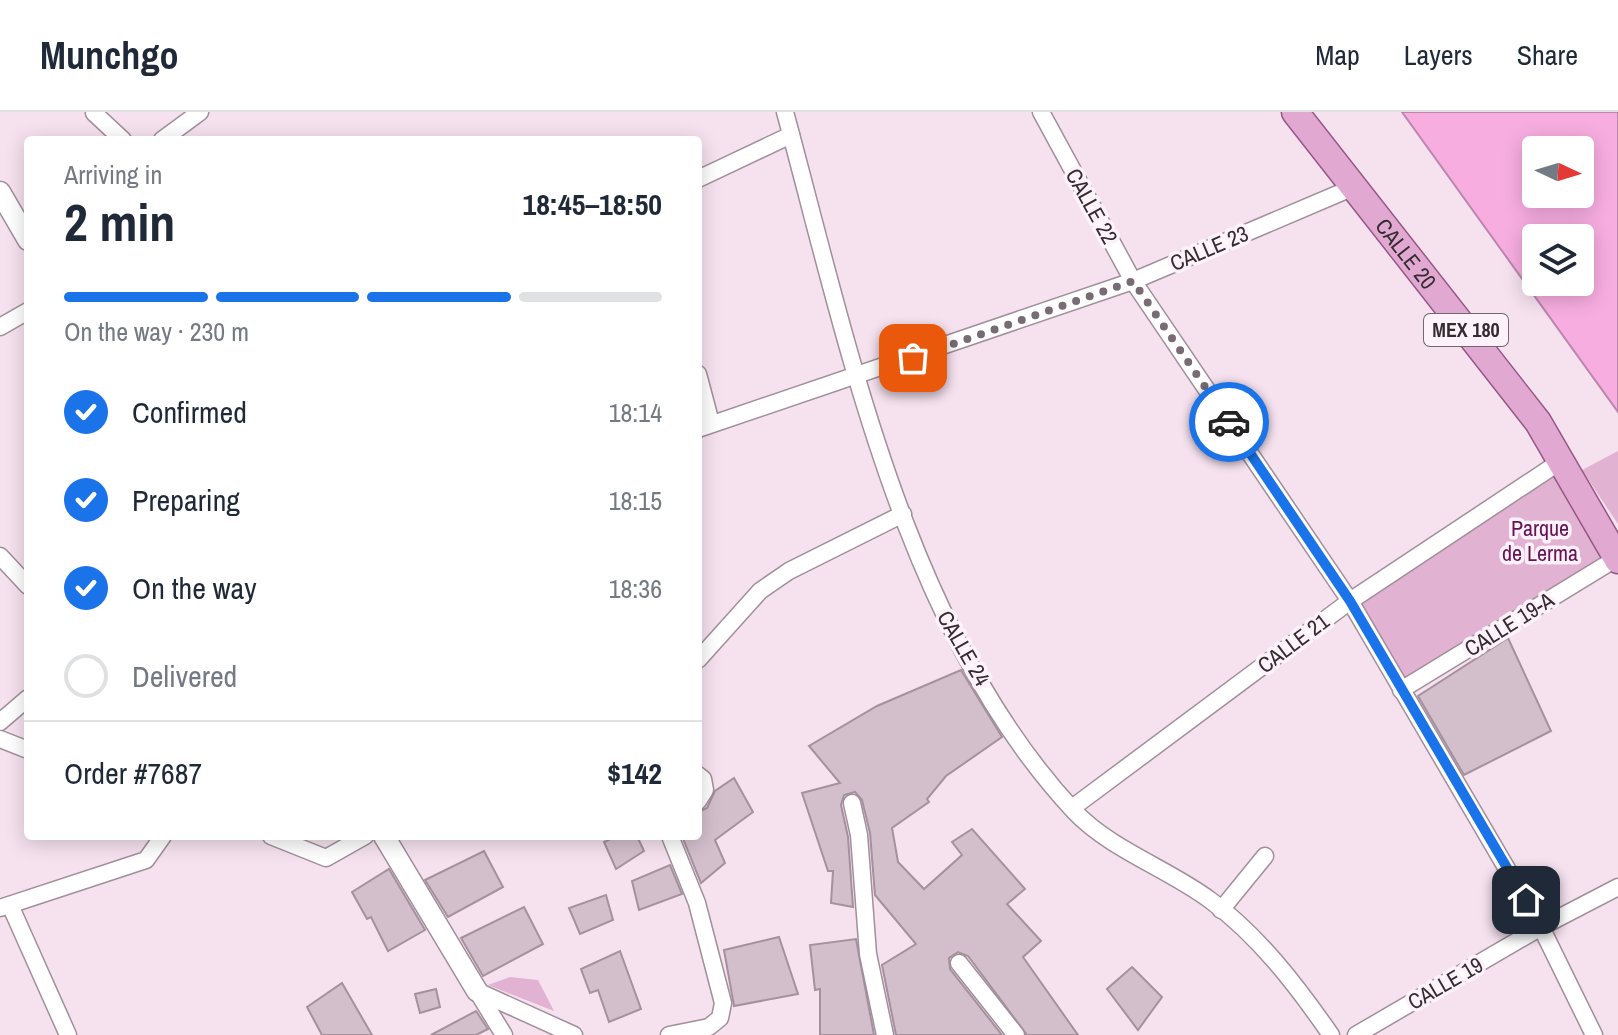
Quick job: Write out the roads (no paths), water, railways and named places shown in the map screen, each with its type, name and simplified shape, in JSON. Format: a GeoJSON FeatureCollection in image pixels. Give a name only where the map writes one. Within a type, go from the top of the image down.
{"type":"FeatureCollection","features":[{"type":"Feature","properties":{"kind":"main road","name":"CALLE 20"},"geometry":{"type":"LineString","coordinates":[[1295,112],[1538,422],[1618,559]]}},
{"type":"Feature","properties":{"kind":"street"},"geometry":{"type":"LineString","coordinates":[[167,136],[200,112]]}},
{"type":"Feature","properties":{"kind":"street","name":"CALLE 24"},"geometry":{"type":"LineString","coordinates":[[785,112],[858,377],[903,514],[936,598],[984,684],[1022,745],[1090,827],[1221,910],[1275,960],[1331,1035]]}},
{"type":"Feature","properties":{"kind":"street","name":"CALLE 22"},"geometry":{"type":"LineString","coordinates":[[1041,112],[1133,281],[1350,601],[1541,927],[1594,1035]]}},
{"type":"Feature","properties":{"kind":"street"},"geometry":{"type":"LineString","coordinates":[[94,113],[119,136]]}},
{"type":"Feature","properties":{"kind":"street"},"geometry":{"type":"LineString","coordinates":[[702,177],[791,135]]}},
{"type":"Feature","properties":{"kind":"street","name":"CALLE 23"},"geometry":{"type":"LineString","coordinates":[[704,426],[858,377],[1133,281],[1354,187]]}},
{"type":"Feature","properties":{"kind":"street"},"geometry":{"type":"LineString","coordinates":[[0,192],[24,233]]}},
{"type":"Feature","properties":{"kind":"street"},"geometry":{"type":"LineString","coordinates":[[0,327],[24,313]]}},
{"type":"Feature","properties":{"kind":"street","name":"CALLE 21"},"geometry":{"type":"LineString","coordinates":[[1072,808],[1350,601],[1561,461]]}},
{"type":"Feature","properties":{"kind":"street"},"geometry":{"type":"LineString","coordinates":[[702,656],[760,591],[789,571],[903,514]]}},
{"type":"Feature","properties":{"kind":"street"},"geometry":{"type":"LineString","coordinates":[[0,556],[24,582]]}},
{"type":"Feature","properties":{"kind":"street","name":"CALLE 19-A"},"geometry":{"type":"LineString","coordinates":[[1401,690],[1618,559]]}},
{"type":"Feature","properties":{"kind":"street"},"geometry":{"type":"LineString","coordinates":[[0,722],[24,701]]}},
{"type":"Feature","properties":{"kind":"street"},"geometry":{"type":"LineString","coordinates":[[0,739],[24,748]]}},
{"type":"Feature","properties":{"kind":"street"},"geometry":{"type":"LineString","coordinates":[[852,803],[859,835],[868,954],[885,1035]]}},
{"type":"Feature","properties":{"kind":"street"},"geometry":{"type":"LineString","coordinates":[[68,1035],[5,906],[146,860],[160,840]]}},
{"type":"Feature","properties":{"kind":"street"},"geometry":{"type":"LineString","coordinates":[[281,840],[326,858],[358,840]]}},
{"type":"Feature","properties":{"kind":"street"},"geometry":{"type":"LineString","coordinates":[[386,840],[504,1035]]}},
{"type":"Feature","properties":{"kind":"street"},"geometry":{"type":"LineString","coordinates":[[669,1035],[709,1027],[720,1018],[723,1003],[697,903],[672,840]]}},
{"type":"Feature","properties":{"kind":"street"},"geometry":{"type":"LineString","coordinates":[[1221,910],[1265,856]]}},
{"type":"Feature","properties":{"kind":"street","name":"CALLE 19"},"geometry":{"type":"LineString","coordinates":[[1356,1035],[1541,927],[1618,887]]}},
{"type":"Feature","properties":{"kind":"street"},"geometry":{"type":"LineString","coordinates":[[959,963],[1016,1035]]}},
{"type":"Feature","properties":{"kind":"street"},"geometry":{"type":"LineString","coordinates":[[477,991],[574,1035]]}},
{"type":"Feature","properties":{"kind":"park label","name":"Parque de Lerma"},"geometry":{"type":"Point","coordinates":[1540,540]}}]}
